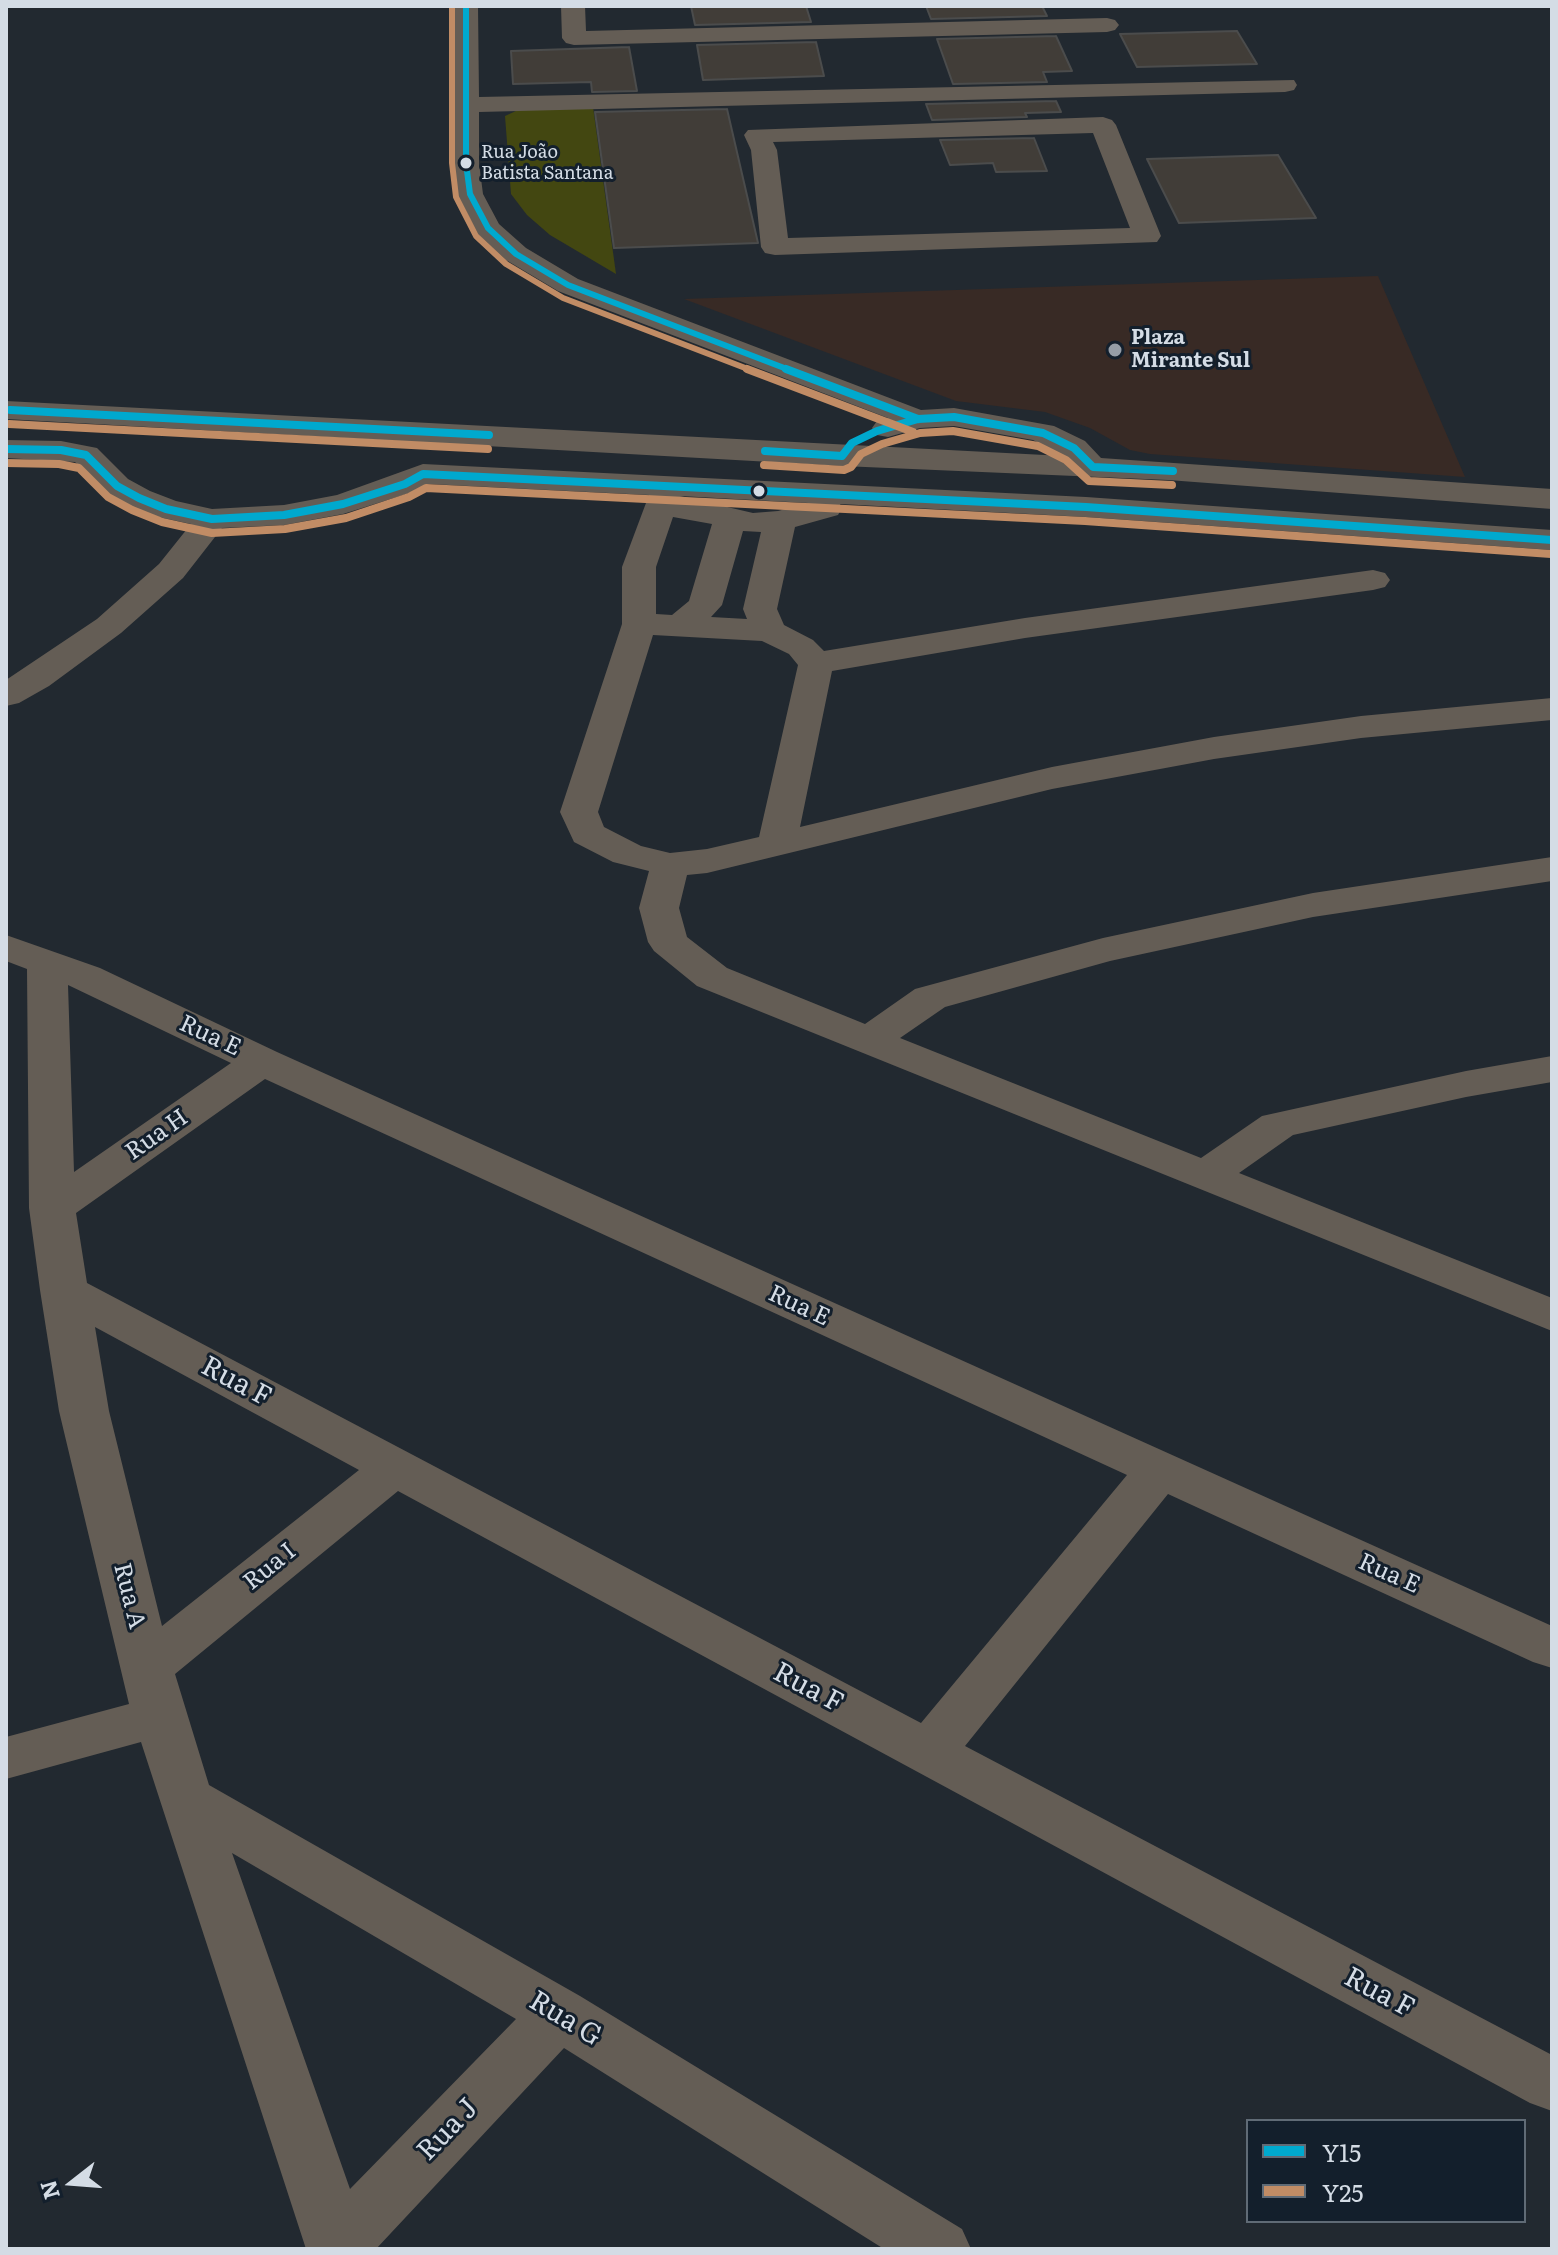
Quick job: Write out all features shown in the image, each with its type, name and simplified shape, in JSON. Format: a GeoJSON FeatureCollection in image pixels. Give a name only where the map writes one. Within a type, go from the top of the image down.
{"type":"FeatureCollection","features":[{"type":"Feature","properties":{"kind":"street"},"geometry":{"type":"LineString","coordinates":[[466,6],[466,163],[470,194],[488,228],[516,254],[568,285],[918,419]]}},
{"type":"Feature","properties":{"kind":"street"},"geometry":{"type":"LineString","coordinates":[[573,6],[574,38],[1102,16],[1126,63]]}},
{"type":"Feature","properties":{"kind":"street"},"geometry":{"type":"LineString","coordinates":[[607,6],[613,37]]}},
{"type":"Feature","properties":{"kind":"street"},"geometry":{"type":"LineString","coordinates":[[466,105],[1285,85]]}},
{"type":"Feature","properties":{"kind":"street"},"geometry":{"type":"LineString","coordinates":[[883,94],[888,132]]}},
{"type":"Feature","properties":{"kind":"street"},"geometry":{"type":"LineString","coordinates":[[1103,125],[1147,236],[775,247],[764,150],[757,135],[888,132],[1103,125]]}},
{"type":"Feature","properties":{"kind":"street"},"geometry":{"type":"LineString","coordinates":[[6,410],[1251,475],[1552,499]]}},
{"type":"Feature","properties":{"kind":"street"},"geometry":{"type":"LineString","coordinates":[[842,456],[852,443],[877,431],[918,419],[954,417],[1003,424],[1043,433],[1074,448],[1093,467],[1096,489],[1086,507]]}},
{"type":"Feature","properties":{"kind":"street"},"geometry":{"type":"LineString","coordinates":[[6,449],[61,450],[86,455],[117,486],[139,498],[166,509],[212,519],[284,515],[343,504],[405,484],[440,461],[448,447],[440,432]]}},
{"type":"Feature","properties":{"kind":"street"},"geometry":{"type":"LineString","coordinates":[[607,483],[591,467],[591,459],[622,443]]}},
{"type":"Feature","properties":{"kind":"street"},"geometry":{"type":"LineString","coordinates":[[423,474],[607,483],[663,495],[730,520],[780,521],[809,515],[853,496]]}},
{"type":"Feature","properties":{"kind":"street"},"geometry":{"type":"LineString","coordinates":[[663,495],[853,496],[1086,507],[1552,540]]}},
{"type":"Feature","properties":{"kind":"street"},"geometry":{"type":"LineString","coordinates":[[663,495],[639,567],[639,624],[579,812],[588,834],[627,854],[670,865],[707,861],[1052,778],[1214,748],[1361,727],[1552,709]]}},
{"type":"Feature","properties":{"kind":"street"},"geometry":{"type":"LineString","coordinates":[[6,695],[109,626],[171,571],[212,519]]}},
{"type":"Feature","properties":{"kind":"street"},"geometry":{"type":"LineString","coordinates":[[680,626],[705,605],[730,520]]}},
{"type":"Feature","properties":{"kind":"street"},"geometry":{"type":"LineString","coordinates":[[769,631],[760,609],[780,521]]}},
{"type":"Feature","properties":{"kind":"street"},"geometry":{"type":"LineString","coordinates":[[816,663],[1086,619],[1373,580]]}},
{"type":"Feature","properties":{"kind":"street"},"geometry":{"type":"LineString","coordinates":[[639,624],[769,631],[801,647],[816,663]]}},
{"type":"Feature","properties":{"kind":"street"},"geometry":{"type":"LineString","coordinates":[[777,844],[816,663]]}},
{"type":"Feature","properties":{"kind":"street"},"geometry":{"type":"LineString","coordinates":[[670,865],[659,908],[668,942],[712,977],[1552,1316]]}},
{"type":"Feature","properties":{"kind":"street"},"geometry":{"type":"LineString","coordinates":[[869,1040],[930,998],[1103,950],[1313,905],[1552,869]]}},
{"type":"Feature","properties":{"kind":"street","name":"Rua E"},"geometry":{"type":"LineString","coordinates":[[27,954],[1552,1648]]}},
{"type":"Feature","properties":{"kind":"street","name":"Rua A"},"geometry":{"type":"LineString","coordinates":[[27,954],[52,1208],[84,1411],[153,1692],[185,1798],[338,2248]]}},
{"type":"Feature","properties":{"kind":"street","name":"Rua H"},"geometry":{"type":"LineString","coordinates":[[52,1208],[262,1061]]}},
{"type":"Feature","properties":{"kind":"street"},"geometry":{"type":"LineString","coordinates":[[1205,1176],[1278,1125],[1466,1084],[1552,1069]]}},
{"type":"Feature","properties":{"kind":"street","name":"Rua F"},"geometry":{"type":"LineString","coordinates":[[63,1290],[1552,2085]]}},
{"type":"Feature","properties":{"kind":"street","name":"Rua I"},"geometry":{"type":"LineString","coordinates":[[153,1692],[395,1467]]}},
{"type":"Feature","properties":{"kind":"street"},"geometry":{"type":"LineString","coordinates":[[929,1752],[1159,1470]]}},
{"type":"Feature","properties":{"kind":"street"},"geometry":{"type":"LineString","coordinates":[[6,1758],[153,1692]]}},
{"type":"Feature","properties":{"kind":"street","name":"Rua G"},"geometry":{"type":"LineString","coordinates":[[185,1798],[559,2014],[939,2249]]}},
{"type":"Feature","properties":{"kind":"street","name":"Rua J"},"geometry":{"type":"LineString","coordinates":[[338,2248],[559,2014]]}},
{"type":"Feature","properties":{"kind":"shaded area","name":"Plaza Mirante Sul"},"geometry":{"type":"Polygon","coordinates":[[[1378,276],[1465,477],[1130,450],[1090,428],[1045,412],[956,401],[684,299],[1378,276]]]}},
{"type":"Feature","properties":{"kind":"green space"},"geometry":{"type":"Polygon","coordinates":[[[593,107],[616,274],[550,235],[527,215],[511,194],[505,116],[518,110],[593,107]]]}},
{"type":"Feature","properties":{"kind":"building"},"geometry":{"type":"Polygon","coordinates":[[[691,6],[806,6],[811,22],[695,25],[691,6]]]}},
{"type":"Feature","properties":{"kind":"building"},"geometry":{"type":"Polygon","coordinates":[[[926,6],[1042,6],[1047,16],[931,19],[926,6]]]}},
{"type":"Feature","properties":{"kind":"building"},"geometry":{"type":"Polygon","coordinates":[[[1237,31],[1257,64],[1137,67],[1120,34],[1237,31]]]}},
{"type":"Feature","properties":{"kind":"building"},"geometry":{"type":"Polygon","coordinates":[[[1056,36],[1072,71],[1043,72],[1047,82],[953,84],[937,39],[1056,36]]]}},
{"type":"Feature","properties":{"kind":"building"},"geometry":{"type":"Polygon","coordinates":[[[816,42],[824,76],[703,80],[697,45],[816,42]]]}},
{"type":"Feature","properties":{"kind":"building"},"geometry":{"type":"Polygon","coordinates":[[[629,47],[637,91],[592,92],[591,82],[513,84],[511,51],[629,47]]]}},
{"type":"Feature","properties":{"kind":"building"},"geometry":{"type":"Polygon","coordinates":[[[1056,101],[1061,112],[1025,113],[1027,117],[932,120],[926,104],[1056,101]]]}},
{"type":"Feature","properties":{"kind":"building"},"geometry":{"type":"Polygon","coordinates":[[[727,109],[758,243],[614,248],[595,112],[727,109]]]}},
{"type":"Feature","properties":{"kind":"building"},"geometry":{"type":"Polygon","coordinates":[[[1034,138],[1047,171],[996,172],[993,163],[950,165],[940,140],[1034,138]]]}},
{"type":"Feature","properties":{"kind":"building"},"geometry":{"type":"Polygon","coordinates":[[[1278,155],[1316,218],[1179,223],[1147,159],[1278,155]]]}},
{"type":"Feature","properties":{"kind":"transit line","name":"Y25"},"geometry":{"type":"LineString","coordinates":[[452,6],[452,163],[456,197],[476,236],[506,264],[563,298],[913,432]]}},
{"type":"Feature","properties":{"kind":"transit line","name":"Y15"},"geometry":{"type":"LineString","coordinates":[[466,6],[466,163],[470,194],[488,228],[516,254],[568,285],[918,419]]}},
{"type":"Feature","properties":{"kind":"transit line","name":"Y15"},"geometry":{"type":"LineString","coordinates":[[10,410],[489,435]]}},
{"type":"Feature","properties":{"kind":"transit line","name":"Y15"},"geometry":{"type":"LineString","coordinates":[[765,451],[842,456],[852,443],[877,431],[918,419],[954,417],[1043,433],[1074,448],[1093,467],[1173,471]]}},
{"type":"Feature","properties":{"kind":"transit line","name":"Y25"},"geometry":{"type":"LineString","coordinates":[[9,424],[488,449]]}},
{"type":"Feature","properties":{"kind":"transit line","name":"Y25"},"geometry":{"type":"LineString","coordinates":[[764,465],[844,470],[851,467],[861,454],[882,444],[920,433],[953,431],[1038,446],[1066,460],[1089,481],[1172,485]]}},
{"type":"Feature","properties":{"kind":"transit line","name":"Y15"},"geometry":{"type":"LineString","coordinates":[[6,449],[61,450],[86,455],[117,486],[139,498],[166,509],[212,519],[284,515],[343,504],[405,484],[423,474],[1086,507],[1552,540]]}},
{"type":"Feature","properties":{"kind":"transit line","name":"Y25"},"geometry":{"type":"LineString","coordinates":[[6,463],[59,464],[79,468],[108,497],[132,510],[162,522],[212,533],[285,529],[346,518],[409,497],[426,488],[1085,521],[1551,554]]}},
{"type":"Feature","properties":{"kind":"place","name":"Rua João Batista Santana"},"geometry":{"type":"Point","coordinates":[466,163]}},
{"type":"Feature","properties":{"kind":"place","name":"Plaza Mirante Sul"},"geometry":{"type":"Point","coordinates":[1115,350]}}]}
